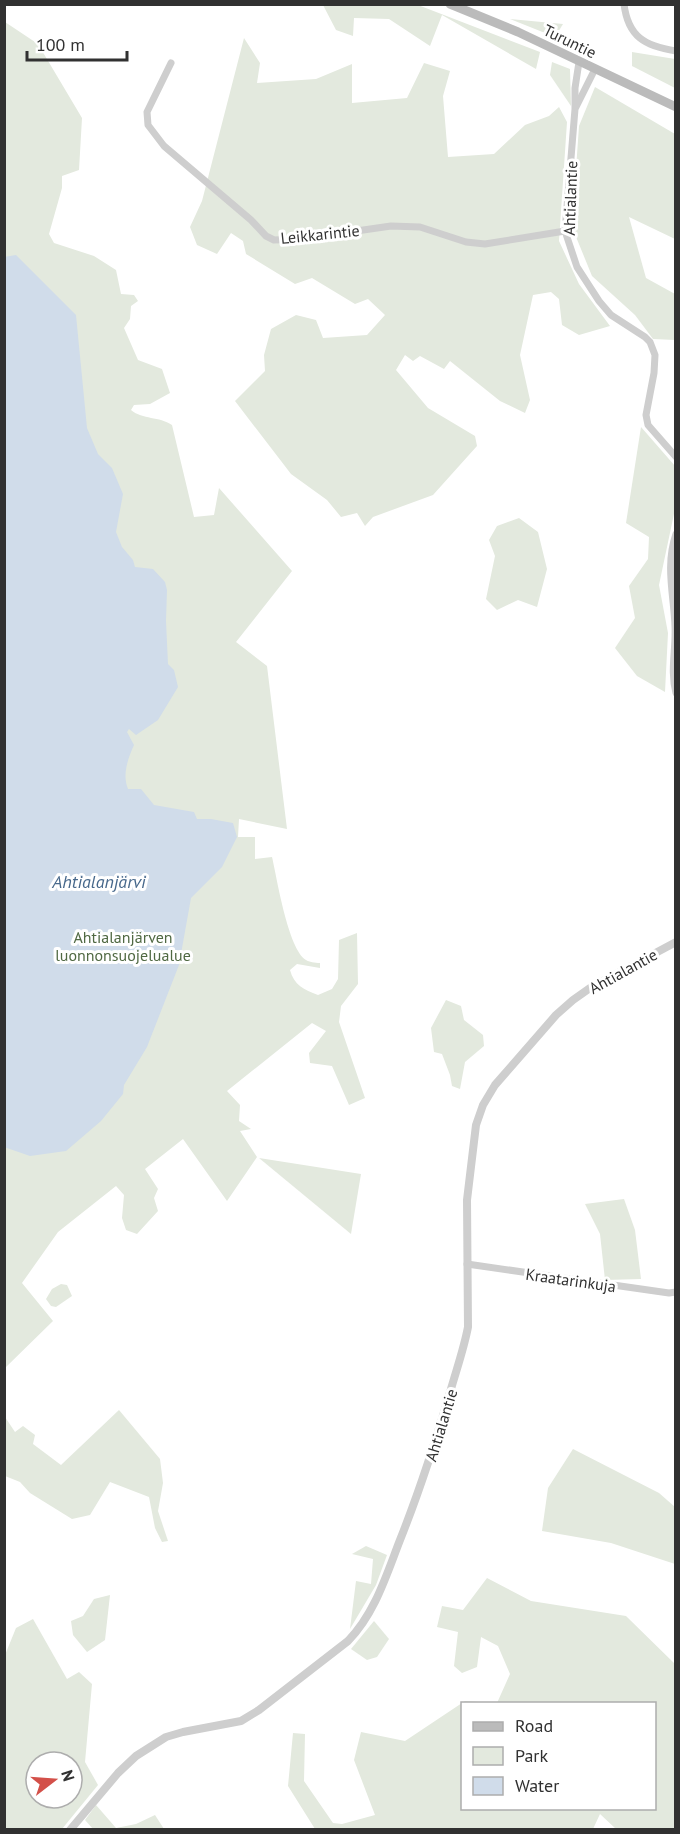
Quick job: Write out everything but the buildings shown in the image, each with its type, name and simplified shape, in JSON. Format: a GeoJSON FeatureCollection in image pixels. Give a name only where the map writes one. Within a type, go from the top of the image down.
{"type":"FeatureCollection","features":[{"type":"Feature","properties":{"kind":"main road","name":"Turuntie"},"geometry":{"type":"LineString","coordinates":[[450,4],[518,32],[675,107]]}},
{"type":"Feature","properties":{"kind":"street"},"geometry":{"type":"LineString","coordinates":[[624,4],[631,28],[641,40],[649,46],[675,51]]}},
{"type":"Feature","properties":{"kind":"street","name":"Ahtialantie"},"geometry":{"type":"LineString","coordinates":[[579,62],[574,88],[575,109],[566,231],[577,267],[599,300],[611,315],[650,342],[655,355],[646,415],[648,425],[675,457]]}},
{"type":"Feature","properties":{"kind":"street","name":"Leikkarintie"},"geometry":{"type":"LineString","coordinates":[[171,63],[147,112],[148,125],[171,152],[251,220],[266,236],[274,240],[301,239],[391,226],[420,227],[466,242],[484,244],[566,231]]}},
{"type":"Feature","properties":{"kind":"street","name":"Ahtialantie"},"geometry":{"type":"LineString","coordinates":[[575,109],[595,69]]}},
{"type":"Feature","properties":{"kind":"street"},"geometry":{"type":"LineString","coordinates":[[675,534],[670,549],[669,574],[675,626],[672,678],[675,693]]}},
{"type":"Feature","properties":{"kind":"street","name":"Ahtialantie"},"geometry":{"type":"LineString","coordinates":[[70,1830],[118,1773],[136,1756],[166,1737],[241,1721],[259,1710],[348,1641],[360,1629],[381,1589],[414,1507],[464,1348],[468,1327],[467,1200],[476,1125],[483,1106],[495,1085],[556,1015],[573,1000],[590,988],[675,942]]}},
{"type":"Feature","properties":{"kind":"street","name":"Kraatarinkuja"},"geometry":{"type":"LineString","coordinates":[[467,1264],[675,1292]]}},
{"type":"Feature","properties":{"kind":"green space"},"geometry":{"type":"Polygon","coordinates":[[[323,5],[418,5],[540,52],[536,69],[442,15],[430,46],[389,19],[354,18],[353,36],[336,30],[323,5]]]}},
{"type":"Feature","properties":{"kind":"green space"},"geometry":{"type":"Polygon","coordinates":[[[510,19],[563,24],[555,37],[510,19]]]}},
{"type":"Feature","properties":{"kind":"green space","name":"Ahtialanjärven luonnonsuojelualue"},"geometry":{"type":"Polygon","coordinates":[[[5,22],[38,44],[82,118],[79,170],[62,176],[62,188],[49,234],[54,243],[94,256],[116,270],[121,294],[134,295],[138,301],[131,306],[130,319],[124,328],[138,360],[162,369],[170,393],[150,404],[134,405],[131,410],[172,425],[194,517],[214,515],[219,488],[292,571],[236,642],[267,666],[287,829],[239,819],[238,837],[255,837],[255,859],[272,857],[284,912],[294,942],[306,960],[320,963],[320,968],[297,964],[290,970],[294,980],[300,986],[318,995],[332,989],[338,979],[339,940],[357,933],[358,984],[341,1006],[339,1022],[365,1098],[349,1105],[332,1066],[310,1063],[309,1053],[326,1031],[312,1023],[227,1091],[240,1105],[239,1121],[251,1129],[240,1131],[257,1157],[227,1201],[183,1139],[145,1169],[158,1189],[154,1198],[158,1211],[137,1234],[126,1230],[122,1218],[124,1195],[116,1186],[58,1232],[22,1283],[53,1321],[5,1368],[5,22]]]}},
{"type":"Feature","properties":{"kind":"green space"},"geometry":{"type":"Polygon","coordinates":[[[244,38],[260,63],[257,83],[316,79],[352,64],[352,103],[407,98],[424,63],[450,71],[443,96],[448,157],[494,154],[525,125],[549,116],[559,107],[567,122],[559,241],[579,284],[610,326],[579,335],[562,325],[559,299],[551,292],[533,295],[520,355],[530,400],[525,413],[500,401],[450,361],[444,369],[420,356],[413,361],[405,355],[396,370],[428,408],[475,436],[477,446],[433,495],[373,517],[365,526],[357,513],[341,517],[327,500],[291,474],[235,401],[265,371],[264,355],[271,329],[296,315],[316,320],[323,338],[367,335],[385,315],[368,299],[355,304],[312,278],[295,284],[246,254],[243,241],[231,233],[217,254],[197,245],[190,227],[202,201],[244,38]]]}},
{"type":"Feature","properties":{"kind":"green space"},"geometry":{"type":"Polygon","coordinates":[[[632,52],[675,59],[675,88],[632,66],[632,52]]]}},
{"type":"Feature","properties":{"kind":"green space"},"geometry":{"type":"Polygon","coordinates":[[[552,62],[570,69],[571,106],[550,75],[552,62]]]}},
{"type":"Feature","properties":{"kind":"green space"},"geometry":{"type":"Polygon","coordinates":[[[595,87],[675,134],[675,239],[629,217],[646,278],[675,294],[675,340],[653,339],[635,315],[592,276],[572,227],[579,126],[595,87]]]}},
{"type":"Feature","properties":{"kind":"green space"},"geometry":{"type":"Polygon","coordinates":[[[641,427],[675,466],[675,509],[659,585],[668,633],[665,692],[637,676],[615,648],[635,618],[629,586],[648,559],[649,537],[626,523],[641,427]]]}},
{"type":"Feature","properties":{"kind":"green space"},"geometry":{"type":"Polygon","coordinates":[[[519,518],[538,532],[547,569],[537,607],[518,600],[497,610],[486,599],[495,556],[489,540],[497,526],[519,518]]]}},
{"type":"Feature","properties":{"kind":"green space"},"geometry":{"type":"Polygon","coordinates":[[[446,1000],[461,1006],[464,1020],[483,1035],[484,1046],[465,1062],[460,1089],[452,1086],[442,1054],[434,1052],[431,1028],[446,1000]]]}},
{"type":"Feature","properties":{"kind":"green space"},"geometry":{"type":"Polygon","coordinates":[[[259,1158],[361,1174],[351,1234],[259,1158]]]}},
{"type":"Feature","properties":{"kind":"green space"},"geometry":{"type":"Polygon","coordinates":[[[624,1199],[635,1230],[641,1279],[605,1280],[600,1234],[585,1204],[624,1199]]]}},
{"type":"Feature","properties":{"kind":"green space"},"geometry":{"type":"Polygon","coordinates":[[[61,1284],[67,1285],[72,1296],[56,1307],[51,1306],[46,1299],[52,1289],[61,1284]]]}},
{"type":"Feature","properties":{"kind":"green space"},"geometry":{"type":"Polygon","coordinates":[[[119,1410],[160,1459],[163,1483],[158,1511],[168,1541],[162,1542],[155,1528],[149,1497],[110,1482],[90,1515],[72,1519],[30,1493],[20,1482],[5,1476],[5,1417],[15,1432],[23,1426],[35,1435],[33,1444],[61,1465],[119,1410]]]}},
{"type":"Feature","properties":{"kind":"green space"},"geometry":{"type":"Polygon","coordinates":[[[573,1449],[659,1493],[675,1507],[675,1564],[611,1543],[542,1531],[548,1488],[573,1449]]]}},
{"type":"Feature","properties":{"kind":"green space"},"geometry":{"type":"Polygon","coordinates":[[[366,1546],[387,1555],[376,1585],[350,1629],[356,1581],[371,1584],[373,1559],[352,1554],[366,1546]]]}},
{"type":"Feature","properties":{"kind":"green space"},"geometry":{"type":"Polygon","coordinates":[[[487,1578],[531,1601],[626,1616],[675,1664],[675,1829],[616,1829],[600,1814],[593,1829],[315,1829],[288,1786],[293,1733],[305,1734],[304,1781],[333,1823],[342,1824],[375,1815],[354,1760],[361,1732],[405,1741],[461,1704],[461,1810],[656,1810],[656,1702],[497,1702],[510,1674],[498,1646],[481,1637],[477,1667],[462,1673],[454,1666],[458,1632],[437,1627],[442,1606],[463,1610],[487,1578]]]}},
{"type":"Feature","properties":{"kind":"green space"},"geometry":{"type":"Polygon","coordinates":[[[110,1595],[105,1640],[87,1652],[73,1635],[71,1621],[83,1616],[94,1599],[110,1595]]]}},
{"type":"Feature","properties":{"kind":"green space"},"geometry":{"type":"Polygon","coordinates":[[[33,1619],[67,1679],[79,1672],[92,1684],[85,1762],[98,1785],[84,1802],[84,1750],[24,1750],[24,1810],[78,1810],[62,1829],[5,1829],[5,1655],[16,1628],[33,1619]]]}},
{"type":"Feature","properties":{"kind":"green space"},"geometry":{"type":"Polygon","coordinates":[[[374,1621],[389,1639],[377,1657],[367,1660],[351,1649],[374,1621]]]}},
{"type":"Feature","properties":{"kind":"green space"},"geometry":{"type":"Polygon","coordinates":[[[96,1805],[116,1828],[136,1824],[155,1815],[164,1829],[93,1829],[85,1820],[96,1805]]]}},
{"type":"Feature","properties":{"kind":"water","name":"Ahtialanjärvi"},"geometry":{"type":"Polygon","coordinates":[[[16,255],[76,315],[87,428],[98,454],[112,468],[123,494],[116,532],[122,547],[133,560],[135,567],[153,569],[165,582],[167,590],[168,664],[174,670],[178,687],[158,720],[136,735],[129,729],[127,732],[134,745],[128,761],[126,784],[128,789],[141,789],[154,805],[194,812],[197,819],[233,823],[237,837],[222,867],[191,898],[179,965],[147,1047],[124,1085],[123,1094],[101,1121],[66,1151],[30,1156],[4,1147],[4,257],[16,255]]]}}]}
